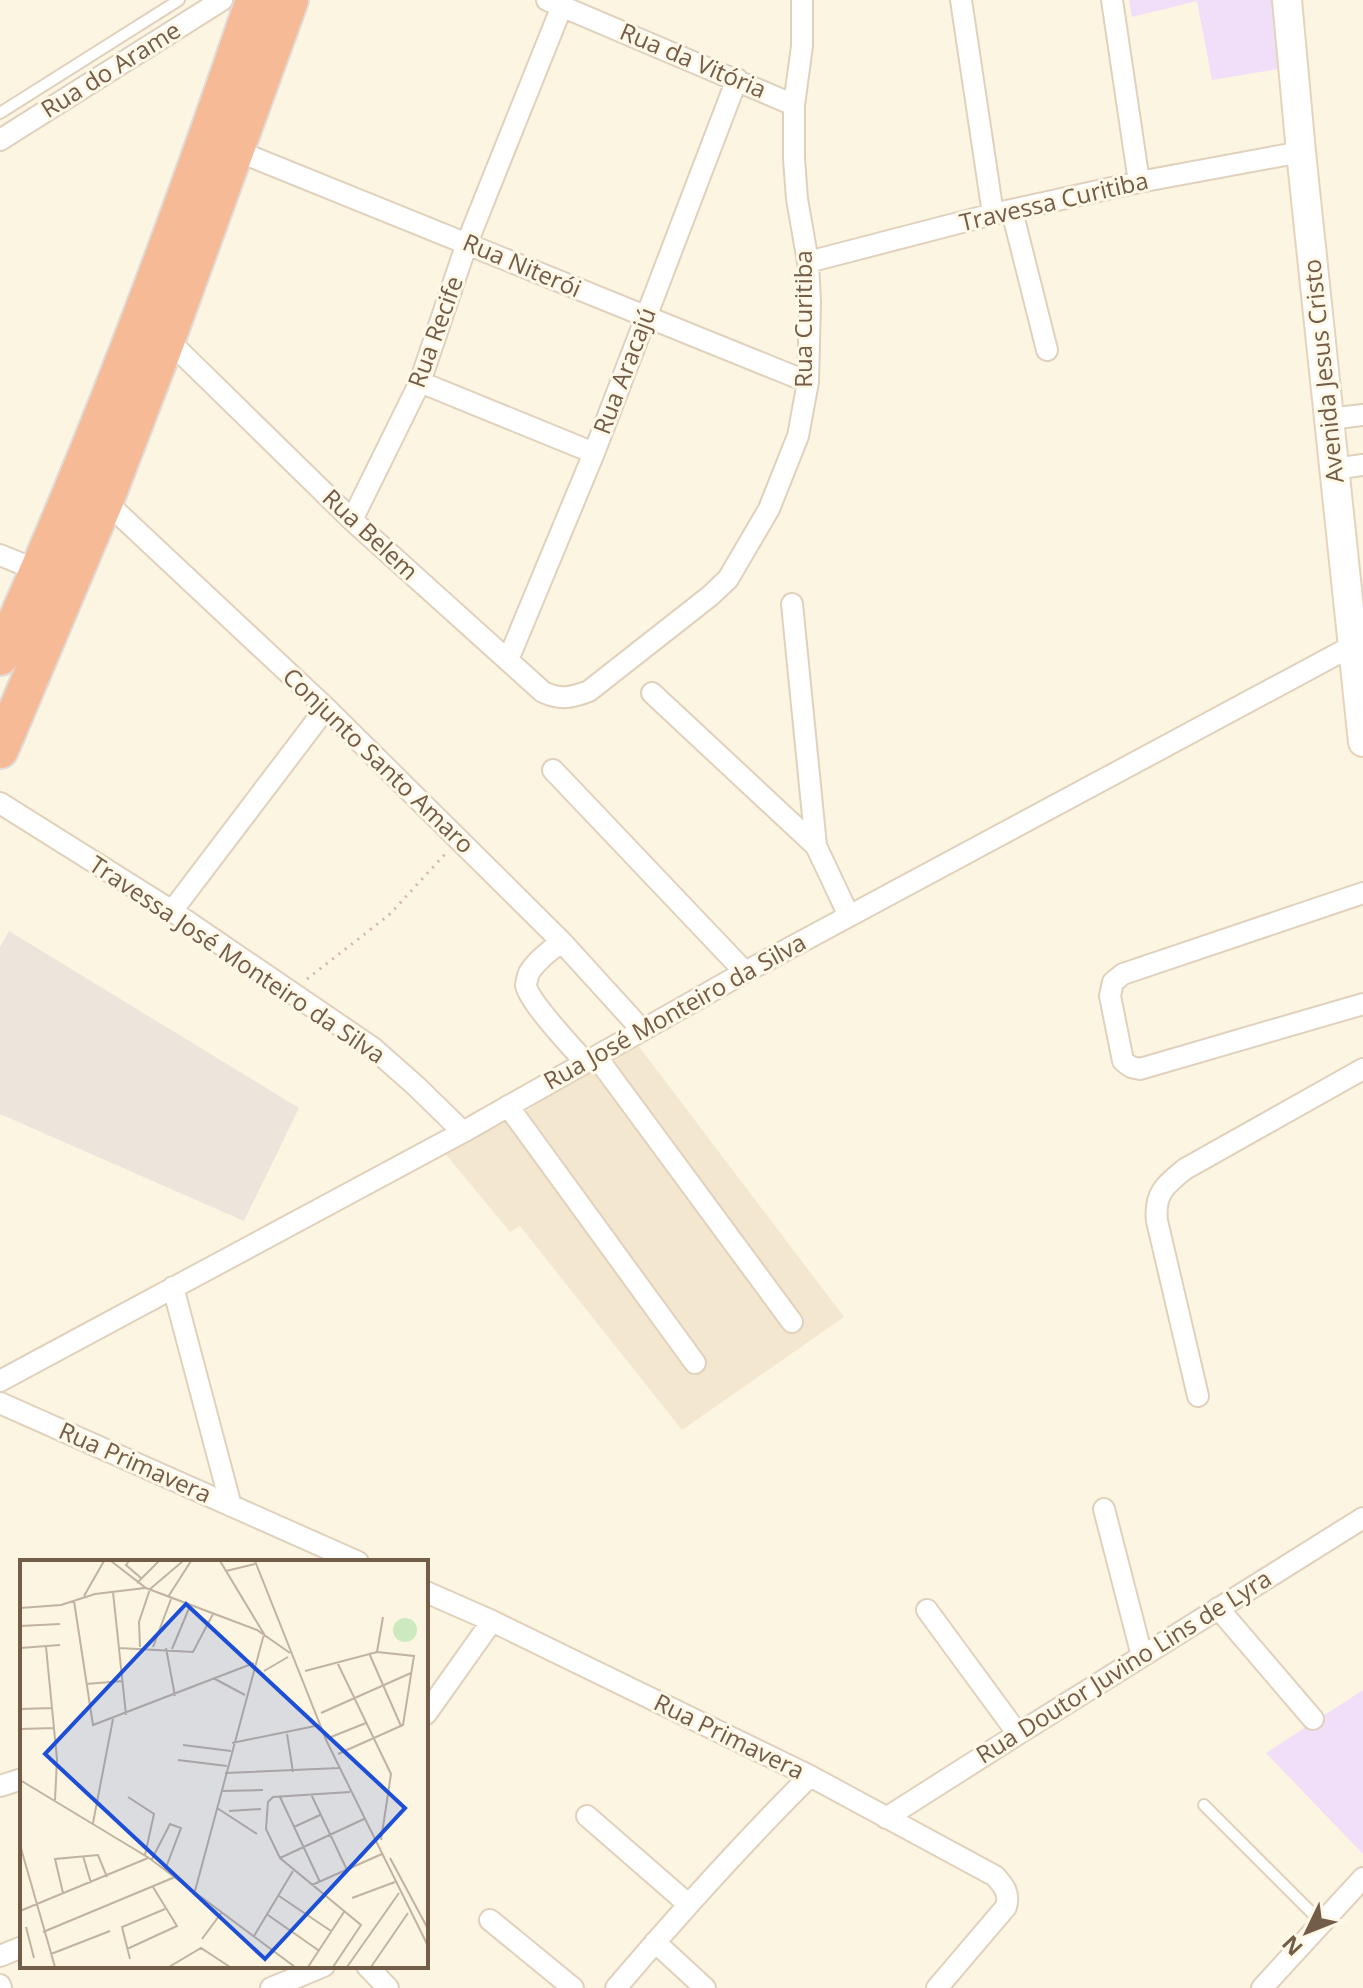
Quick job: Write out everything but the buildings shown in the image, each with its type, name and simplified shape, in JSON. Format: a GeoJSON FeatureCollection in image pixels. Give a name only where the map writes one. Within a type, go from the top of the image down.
{"type":"FeatureCollection","features":[{"type":"Feature","properties":{"kind":"highway"},"geometry":{"type":"LineString","coordinates":[[0,657],[39,571],[112,390],[198,165],[254,0]]}},
{"type":"Feature","properties":{"kind":"highway"},"geometry":{"type":"LineString","coordinates":[[0,750],[105,501],[290,0]]}},
{"type":"Feature","properties":{"kind":"main road","name":"Avenida Jesus Cristo"},"geometry":{"type":"LineString","coordinates":[[1287,0],[1363,742]]}},
{"type":"Feature","properties":{"kind":"street","name":"Rua do Arame"},"geometry":{"type":"LineString","coordinates":[[0,140],[222,0]]}},
{"type":"Feature","properties":{"kind":"street","name":"Rua Curitiba"},"geometry":{"type":"LineString","coordinates":[[589,691],[728,579],[769,509],[798,436],[808,382],[808,262],[797,199],[794,105],[802,46],[802,0]]}},
{"type":"Feature","properties":{"kind":"street"},"geometry":{"type":"LineString","coordinates":[[961,0],[1003,213],[1047,350]]}},
{"type":"Feature","properties":{"kind":"street"},"geometry":{"type":"LineString","coordinates":[[1112,0],[1139,182]]}},
{"type":"Feature","properties":{"kind":"street","name":"Rua da Vitória"},"geometry":{"type":"LineString","coordinates":[[555,3],[794,105]]}},
{"type":"Feature","properties":{"kind":"street","name":"Rua Recife"},"geometry":{"type":"LineString","coordinates":[[352,520],[420,382],[555,3]]}},
{"type":"Feature","properties":{"kind":"street","name":"Rua Aracajú"},"geometry":{"type":"LineString","coordinates":[[508,660],[594,453],[737,79]]}},
{"type":"Feature","properties":{"kind":"street","name":"Rua Niterói"},"geometry":{"type":"LineString","coordinates":[[235,150],[808,382]]}},
{"type":"Feature","properties":{"kind":"street","name":"Travessa Curitiba"},"geometry":{"type":"LineString","coordinates":[[808,262],[1139,182],[1301,152]]}},
{"type":"Feature","properties":{"kind":"street","name":"Rua Belem"},"geometry":{"type":"LineString","coordinates":[[167,339],[352,520],[543,692],[555,697],[577,696],[589,691]]}},
{"type":"Feature","properties":{"kind":"street"},"geometry":{"type":"LineString","coordinates":[[420,382],[594,453]]}},
{"type":"Feature","properties":{"kind":"street"},"geometry":{"type":"LineString","coordinates":[[1329,419],[1363,415]]}},
{"type":"Feature","properties":{"kind":"street"},"geometry":{"type":"LineString","coordinates":[[1334,469],[1363,465]]}},
{"type":"Feature","properties":{"kind":"street","name":"Conjunto Santo Amaro"},"geometry":{"type":"LineString","coordinates":[[105,501],[326,708],[561,941],[642,1030]]}},
{"type":"Feature","properties":{"kind":"street"},"geometry":{"type":"LineString","coordinates":[[0,555],[39,571]]}},
{"type":"Feature","properties":{"kind":"street"},"geometry":{"type":"LineString","coordinates":[[792,604],[816,846],[849,916]]}},
{"type":"Feature","properties":{"kind":"street","name":"Rua José Monteiro da Silva"},"geometry":{"type":"LineString","coordinates":[[0,1381],[463,1132],[745,972],[1352,646]]}},
{"type":"Feature","properties":{"kind":"street"},"geometry":{"type":"LineString","coordinates":[[652,693],[816,846]]}},
{"type":"Feature","properties":{"kind":"street"},"geometry":{"type":"LineString","coordinates":[[172,911],[326,708]]}},
{"type":"Feature","properties":{"kind":"street"},"geometry":{"type":"LineString","coordinates":[[553,770],[745,972]]}},
{"type":"Feature","properties":{"kind":"street","name":"Travessa José Monteiro da Silva"},"geometry":{"type":"LineString","coordinates":[[0,803],[172,911],[373,1048],[463,1132]]}},
{"type":"Feature","properties":{"kind":"street"},"geometry":{"type":"LineString","coordinates":[[1363,893],[1123,974],[1113,982],[1110,996],[1123,1061],[1140,1069],[1363,1004]]}},
{"type":"Feature","properties":{"kind":"street"},"geometry":{"type":"LineString","coordinates":[[561,941],[528,974],[526,985],[531,996],[546,1016],[604,1067],[792,1322]]}},
{"type":"Feature","properties":{"kind":"street"},"geometry":{"type":"LineString","coordinates":[[1198,1396],[1157,1221],[1158,1199],[1185,1169],[1363,1069]]}},
{"type":"Feature","properties":{"kind":"street"},"geometry":{"type":"LineString","coordinates":[[508,1106],[695,1363]]}},
{"type":"Feature","properties":{"kind":"street"},"geometry":{"type":"LineString","coordinates":[[173,1287],[231,1506]]}},
{"type":"Feature","properties":{"kind":"street","name":"Rua Primavera"},"geometry":{"type":"LineString","coordinates":[[0,1403],[353,1560]]}},
{"type":"Feature","properties":{"kind":"street"},"geometry":{"type":"LineString","coordinates":[[1104,1509],[1142,1656]]}},
{"type":"Feature","properties":{"kind":"street","name":"Rua Doutor Juvino Lins de Lyra"},"geometry":{"type":"LineString","coordinates":[[886,1818],[1363,1518]]}},
{"type":"Feature","properties":{"kind":"street","name":"Rua Primavera"},"geometry":{"type":"LineString","coordinates":[[428,1593],[810,1776],[995,1876],[1007,1892],[1006,1907],[937,1988]]}},
{"type":"Feature","properties":{"kind":"street"},"geometry":{"type":"LineString","coordinates":[[1218,1608],[1313,1719]]}},
{"type":"Feature","properties":{"kind":"street"},"geometry":{"type":"LineString","coordinates":[[927,1610],[1018,1734]]}},
{"type":"Feature","properties":{"kind":"street"},"geometry":{"type":"LineString","coordinates":[[428,1711],[492,1621]]}},
{"type":"Feature","properties":{"kind":"street"},"geometry":{"type":"LineString","coordinates":[[616,1988],[688,1904],[810,1776]]}},
{"type":"Feature","properties":{"kind":"street"},"geometry":{"type":"LineString","coordinates":[[0,1786],[20,1780]]}},
{"type":"Feature","properties":{"kind":"street"},"geometry":{"type":"LineString","coordinates":[[587,1816],[688,1904]]}},
{"type":"Feature","properties":{"kind":"street"},"geometry":{"type":"LineString","coordinates":[[1262,1988],[1363,1878]]}},
{"type":"Feature","properties":{"kind":"street"},"geometry":{"type":"LineString","coordinates":[[490,1920],[573,1988]]}},
{"type":"Feature","properties":{"kind":"street"},"geometry":{"type":"LineString","coordinates":[[655,1942],[705,1988]]}},
{"type":"Feature","properties":{"kind":"street"},"geometry":{"type":"LineString","coordinates":[[0,1956],[20,1948]]}},
{"type":"Feature","properties":{"kind":"street"},"geometry":{"type":"LineString","coordinates":[[271,1988],[319,1968]]}},
{"type":"Feature","properties":{"kind":"street"},"geometry":{"type":"LineString","coordinates":[[369,1968],[388,1988]]}},
{"type":"Feature","properties":{"kind":"lane"},"geometry":{"type":"LineString","coordinates":[[0,113],[179,0]]}},
{"type":"Feature","properties":{"kind":"lane"},"geometry":{"type":"LineString","coordinates":[[1204,1805],[1321,1922]]}},
{"type":"Feature","properties":{"kind":"path"},"geometry":{"type":"LineString","coordinates":[[291,991],[389,915],[459,840]]}},
{"type":"Feature","properties":{"kind":"shaded area"},"geometry":{"type":"Polygon","coordinates":[[[1129,0],[1272,0],[1278,69],[1212,80],[1197,1],[1132,17],[1129,0]]]}},
{"type":"Feature","properties":{"kind":"shaded area"},"geometry":{"type":"Polygon","coordinates":[[[9,931],[299,1108],[244,1221],[0,1114],[0,947],[9,931]]]}},
{"type":"Feature","properties":{"kind":"shaded area"},"geometry":{"type":"Polygon","coordinates":[[[637,1044],[844,1317],[682,1430],[520,1226],[510,1232],[444,1152],[517,1117],[637,1044]]]}},
{"type":"Feature","properties":{"kind":"shaded area"},"geometry":{"type":"Polygon","coordinates":[[[1363,1690],[1363,1854],[1266,1753],[1363,1690]]]}}]}
